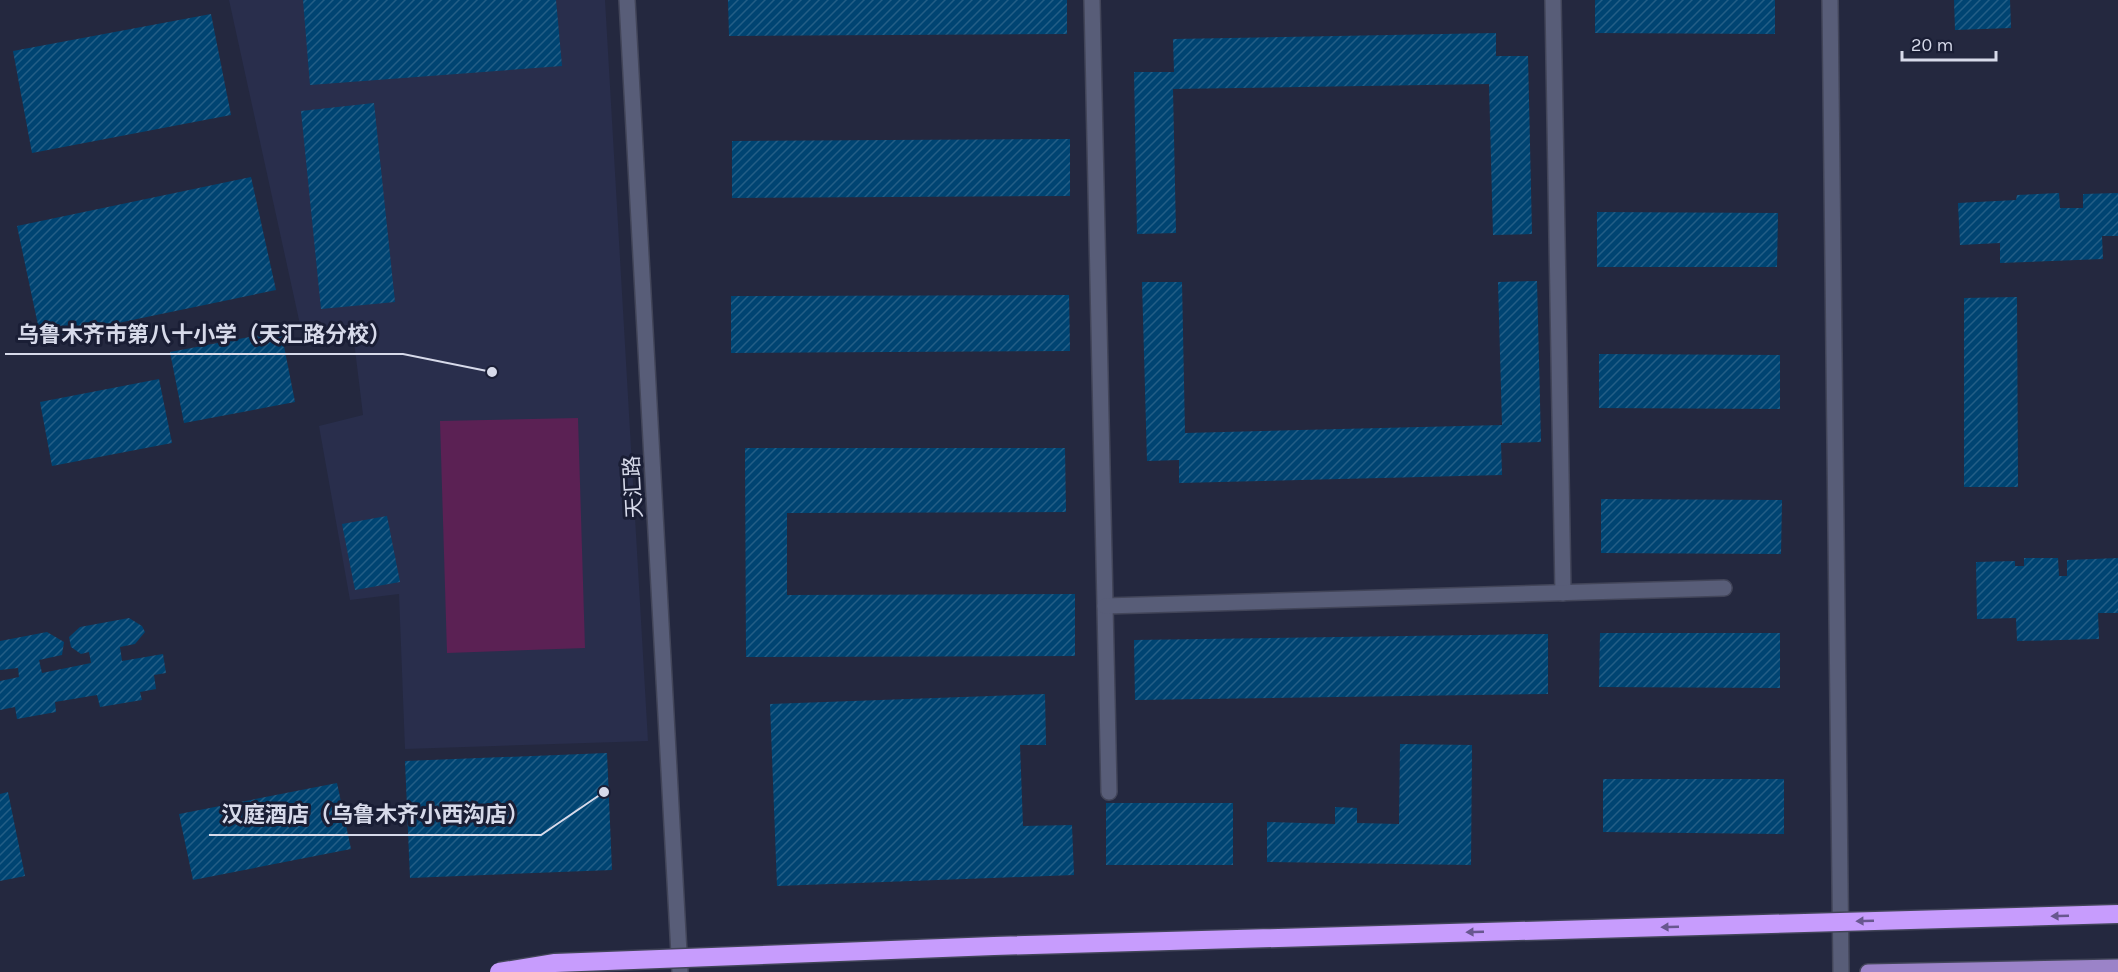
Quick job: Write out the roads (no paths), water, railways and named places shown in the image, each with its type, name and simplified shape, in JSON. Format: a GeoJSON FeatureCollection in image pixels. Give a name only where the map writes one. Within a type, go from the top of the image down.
{"type":"FeatureCollection","features":[{"type":"Feature","properties":{"kind":"highway"},"geometry":{"type":"LineString","coordinates":[[499,972],[555,963],[993,946],[2118,914]]}},
{"type":"Feature","properties":{"kind":"main road"},"geometry":{"type":"LineString","coordinates":[[1868,972],[2118,967]]}},
{"type":"Feature","properties":{"kind":"street","name":"天汇路"},"geometry":{"type":"LineString","coordinates":[[627,0],[680,972]]}},
{"type":"Feature","properties":{"kind":"street"},"geometry":{"type":"LineString","coordinates":[[1092,0],[1109,792]]}},
{"type":"Feature","properties":{"kind":"street"},"geometry":{"type":"LineString","coordinates":[[1553,0],[1563,593]]}},
{"type":"Feature","properties":{"kind":"street"},"geometry":{"type":"LineString","coordinates":[[1830,0],[1841,972]]}},
{"type":"Feature","properties":{"kind":"street"},"geometry":{"type":"LineString","coordinates":[[1105,606],[1724,588]]}},
{"type":"Feature","properties":{"kind":"place","name":"乌鲁木齐市第八十小学（天汇路分校）"},"geometry":{"type":"Point","coordinates":[492,372]}},
{"type":"Feature","properties":{"kind":"place","name":"汉庭酒店（乌鲁木齐小西沟店）"},"geometry":{"type":"Point","coordinates":[604,792]}}]}
